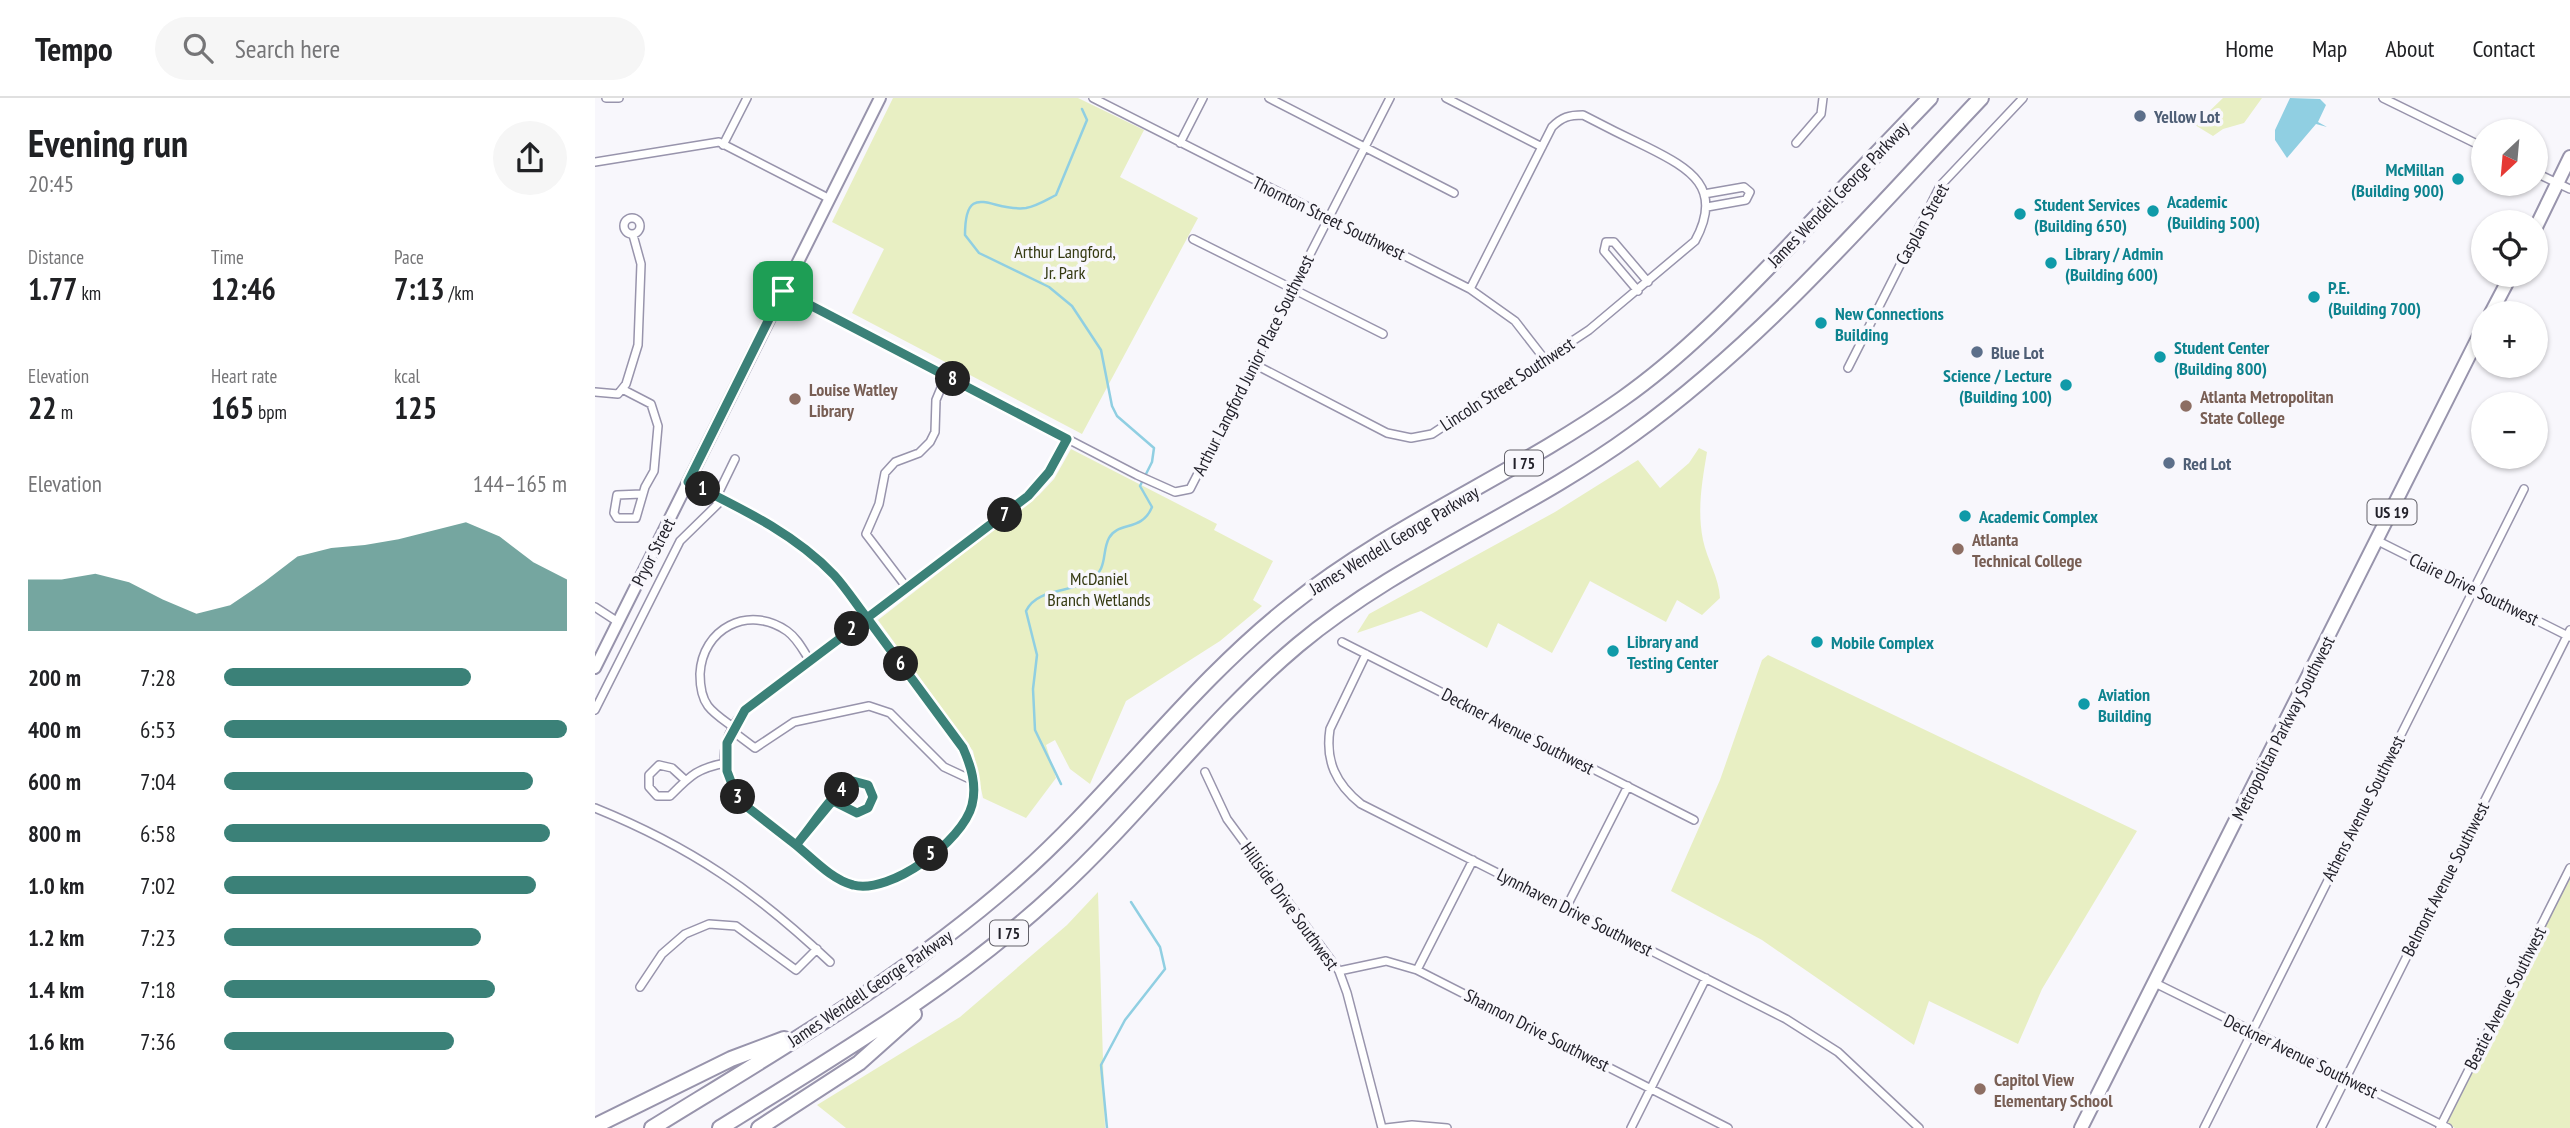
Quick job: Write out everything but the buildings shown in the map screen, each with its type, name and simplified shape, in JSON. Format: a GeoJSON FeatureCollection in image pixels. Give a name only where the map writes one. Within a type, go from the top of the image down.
{"type":"FeatureCollection","features":[{"type":"Feature","properties":{"kind":"highway","name":"James Wendell George Parkway"},"geometry":{"type":"LineString","coordinates":[[652,1128],[907,966],[1016,879],[1098,799],[1226,661],[1295,601],[1366,553],[1580,428],[1627,396],[1690,344],[1930,98]]}},
{"type":"Feature","properties":{"kind":"highway","name":"James Wendell George Parkway"},"geometry":{"type":"LineString","coordinates":[[720,1128],[818,1068],[951,980],[1019,925],[1077,873],[1238,702],[1298,645],[1366,595],[1607,453],[1716,370],[1779,310],[1981,98]]}},
{"type":"Feature","properties":{"kind":"highway"},"geometry":{"type":"LineString","coordinates":[[759,1128],[875,1050],[951,980]]}},
{"type":"Feature","properties":{"kind":"highway"},"geometry":{"type":"LineString","coordinates":[[595,1126],[731,1059],[788,1040]]}},
{"type":"Feature","properties":{"kind":"main road","name":"Pryor Street"},"geometry":{"type":"LineString","coordinates":[[595,668],[880,98]]}},
{"type":"Feature","properties":{"kind":"main road"},"geometry":{"type":"LineString","coordinates":[[2544,210],[2570,157]]}},
{"type":"Feature","properties":{"kind":"main road","name":"Metropolitan Parkway Southwest"},"geometry":{"type":"LineString","coordinates":[[2081,1128],[2471,352]]}},
{"type":"Feature","properties":{"kind":"street"},"geometry":{"type":"LineString","coordinates":[[606,98],[619,98]]}},
{"type":"Feature","properties":{"kind":"street"},"geometry":{"type":"LineString","coordinates":[[723,145],[747,98]]}},
{"type":"Feature","properties":{"kind":"street","name":"Thornton Street Southwest"},"geometry":{"type":"LineString","coordinates":[[1093,98],[1469,289],[1515,321],[1546,361]]}},
{"type":"Feature","properties":{"kind":"street"},"geometry":{"type":"LineString","coordinates":[[1180,143],[1203,98]]}},
{"type":"Feature","properties":{"kind":"street"},"geometry":{"type":"LineString","coordinates":[[1269,98],[1454,193]]}},
{"type":"Feature","properties":{"kind":"street","name":"Arthur Langford Junior Place Southwest"},"geometry":{"type":"LineString","coordinates":[[783,291],[1137,475],[1175,492],[1190,489],[1390,98]]}},
{"type":"Feature","properties":{"kind":"street"},"geometry":{"type":"LineString","coordinates":[[1446,98],[1542,147]]}},
{"type":"Feature","properties":{"kind":"street"},"geometry":{"type":"LineString","coordinates":[[1796,143],[1821,114],[1823,98]]}},
{"type":"Feature","properties":{"kind":"street","name":"Casplan Street"},"geometry":{"type":"LineString","coordinates":[[1848,368],[1940,186],[2023,98]]}},
{"type":"Feature","properties":{"kind":"street"},"geometry":{"type":"LineString","coordinates":[[2384,98],[2471,141]]}},
{"type":"Feature","properties":{"kind":"street"},"geometry":{"type":"LineString","coordinates":[[1469,289],[1542,147],[1559,120],[1570,115],[1583,116],[1683,165],[1695,177],[1705,194],[1744,187],[1750,192],[1746,200],[1707,207]]}},
{"type":"Feature","properties":{"kind":"street"},"geometry":{"type":"LineString","coordinates":[[595,162],[719,142],[830,199]]}},
{"type":"Feature","properties":{"kind":"street"},"geometry":{"type":"LineString","coordinates":[[2548,179],[2570,189]]}},
{"type":"Feature","properties":{"kind":"street","name":"Lincoln Street Southwest"},"geometry":{"type":"LineString","coordinates":[[1254,363],[1387,433],[1411,438],[1432,434],[1546,361],[1638,291],[1695,241],[1704,225],[1707,207],[1705,194]]}},
{"type":"Feature","properties":{"kind":"street"},"geometry":{"type":"LineString","coordinates":[[595,392],[618,394],[638,345],[641,264],[633,234]]}},
{"type":"Feature","properties":{"kind":"street"},"geometry":{"type":"LineString","coordinates":[[1193,239],[1383,334]]}},
{"type":"Feature","properties":{"kind":"street"},"geometry":{"type":"LineString","coordinates":[[1638,291],[1604,251],[1606,242],[1615,242],[1648,282]]}},
{"type":"Feature","properties":{"kind":"street"},"geometry":{"type":"LineString","coordinates":[[907,588],[866,534],[879,504],[885,473],[895,462],[919,453],[930,442],[935,432],[936,400],[946,376]]}},
{"type":"Feature","properties":{"kind":"street"},"geometry":{"type":"LineString","coordinates":[[622,389],[651,404],[657,426],[654,471],[642,494],[636,519],[617,518],[614,513],[617,495],[642,494]]}},
{"type":"Feature","properties":{"kind":"street"},"geometry":{"type":"LineString","coordinates":[[688,482],[796,542],[834,575],[867,618],[963,748],[974,781],[969,814],[953,838],[923,861],[881,885],[867,887],[840,880],[746,806],[736,795],[726,762],[732,729],[745,710],[867,618],[907,588],[1028,496],[1049,472],[1067,439]]}},
{"type":"Feature","properties":{"kind":"street"},"geometry":{"type":"LineString","coordinates":[[595,710],[680,541],[720,498],[735,459]]}},
{"type":"Feature","properties":{"kind":"street","name":"Athens Avenue Southwest"},"geometry":{"type":"LineString","coordinates":[[2204,1128],[2524,489]]}},
{"type":"Feature","properties":{"kind":"street","name":"Claire Drive Southwest"},"geometry":{"type":"LineString","coordinates":[[2378,541],[2569,634]]}},
{"type":"Feature","properties":{"kind":"street"},"geometry":{"type":"LineString","coordinates":[[595,607],[618,622]]}},
{"type":"Feature","properties":{"kind":"street"},"geometry":{"type":"LineString","coordinates":[[810,661],[787,631],[765,620],[739,622],[720,631],[708,643],[701,659],[700,683],[706,704],[755,748],[794,722],[869,706],[890,713],[944,767],[974,781]]}},
{"type":"Feature","properties":{"kind":"street","name":"Belmont Avenue Southwest"},"geometry":{"type":"LineString","coordinates":[[2322,1128],[2569,634]]}},
{"type":"Feature","properties":{"kind":"street","name":"Deckner Avenue Southwest"},"geometry":{"type":"LineString","coordinates":[[1342,642],[1695,820]]}},
{"type":"Feature","properties":{"kind":"street","name":"Lynnhaven Drive Southwest"},"geometry":{"type":"LineString","coordinates":[[1366,654],[1330,729],[1329,754],[1336,777],[1346,792],[1361,804],[1786,1019],[1830,1046],[1919,1128]]}},
{"type":"Feature","properties":{"kind":"street"},"geometry":{"type":"LineString","coordinates":[[684,779],[672,768],[659,765],[649,775],[649,787],[657,796],[670,796],[684,779],[705,767],[726,762]]}},
{"type":"Feature","properties":{"kind":"street","name":"Hillside Drive Southwest"},"geometry":{"type":"LineString","coordinates":[[1205,772],[1227,819],[1339,971],[1384,1128]]}},
{"type":"Feature","properties":{"kind":"street"},"geometry":{"type":"LineString","coordinates":[[796,845],[833,801],[853,781],[868,785],[873,797],[868,808],[857,813],[833,801]]}},
{"type":"Feature","properties":{"kind":"street"},"geometry":{"type":"LineString","coordinates":[[1566,908],[1628,786]]}},
{"type":"Feature","properties":{"kind":"street"},"geometry":{"type":"LineString","coordinates":[[595,808],[663,837],[733,879],[778,913],[831,962]]}},
{"type":"Feature","properties":{"kind":"street"},"geometry":{"type":"LineString","coordinates":[[1417,970],[1473,860]]}},
{"type":"Feature","properties":{"kind":"street","name":"Beatie Avenue Southwest"},"geometry":{"type":"LineString","coordinates":[[2443,1127],[2570,868]]}},
{"type":"Feature","properties":{"kind":"street"},"geometry":{"type":"LineString","coordinates":[[640,987],[662,954],[685,934],[709,924],[736,926],[796,970],[817,949]]}},
{"type":"Feature","properties":{"kind":"street","name":"Shannon Drive Southwest"},"geometry":{"type":"LineString","coordinates":[[1339,971],[1386,961],[1417,970],[1728,1128]]}},
{"type":"Feature","properties":{"kind":"street"},"geometry":{"type":"LineString","coordinates":[[1631,1128],[1706,978]]}},
{"type":"Feature","properties":{"kind":"street","name":"Deckner Avenue Southwest"},"geometry":{"type":"LineString","coordinates":[[2155,983],[2443,1127]]}},
{"type":"Feature","properties":{"kind":"street"},"geometry":{"type":"LineString","coordinates":[[1384,1128],[1412,1125],[1447,1128]]}},
{"type":"Feature","properties":{"kind":"green space","name":"Arthur Langford, Jr. Park"},"geometry":{"type":"Polygon","coordinates":[[[893,98],[1078,98],[1144,130],[1120,177],[1198,218],[1082,434],[852,313],[884,249],[832,222],[893,98]]]}},
{"type":"Feature","properties":{"kind":"green space"},"geometry":{"type":"Polygon","coordinates":[[[2223,98],[2262,98],[2244,123],[2223,129],[2213,136],[2195,125],[2223,98]]]}},
{"type":"Feature","properties":{"kind":"green space"},"geometry":{"type":"Polygon","coordinates":[[[1699,448],[1707,452],[1701,496],[1701,529],[1720,598],[1702,615],[1677,600],[1666,622],[1590,581],[1552,653],[1498,623],[1487,648],[1421,611],[1357,633],[1369,614],[1555,512],[1638,460],[1660,488],[1689,463],[1699,448]]]}},
{"type":"Feature","properties":{"kind":"green space","name":"McDaniel Branch Wetlands"},"geometry":{"type":"Polygon","coordinates":[[[1071,449],[1217,524],[1214,530],[1273,561],[1253,600],[1262,606],[1220,641],[1126,701],[1090,784],[1070,769],[1055,740],[1046,745],[1056,778],[1026,818],[983,798],[973,751],[878,620],[1039,495],[1054,479],[1071,449]]]}},
{"type":"Feature","properties":{"kind":"green space"},"geometry":{"type":"Polygon","coordinates":[[[1768,655],[2137,831],[2042,989],[2018,1044],[1929,1001],[1914,1045],[1762,940],[1671,891],[1720,780],[1762,660],[1768,655]]]}},
{"type":"Feature","properties":{"kind":"green space"},"geometry":{"type":"Polygon","coordinates":[[[2570,863],[2570,1128],[2455,1128],[2440,1120],[2570,863]]]}},
{"type":"Feature","properties":{"kind":"green space"},"geometry":{"type":"Polygon","coordinates":[[[1098,892],[1105,1128],[846,1128],[817,1105],[960,1017],[1067,925],[1098,892]]]}},
{"type":"Feature","properties":{"kind":"water"},"geometry":{"type":"Polygon","coordinates":[[[2290,98],[2320,99],[2326,105],[2318,122],[2327,127],[2316,124],[2287,158],[2275,140],[2275,130],[2290,98]]]}},
{"type":"Feature","properties":{"kind":"waterway"},"geometry":{"type":"LineString","coordinates":[[1061,784],[1035,730],[1033,689],[1037,655],[1026,611],[1038,598],[1089,581],[1102,566],[1107,544],[1113,533],[1148,515],[1152,507],[1140,486],[1152,462],[1154,448],[1117,416],[1112,406],[1101,350],[1072,306],[1049,287],[979,253],[965,235],[966,218],[970,207],[976,203],[1026,208],[1056,195],[1087,120],[1082,109]]}},
{"type":"Feature","properties":{"kind":"waterway"},"geometry":{"type":"LineString","coordinates":[[1107,1128],[1101,1065],[1125,1020],[1165,969],[1160,947],[1131,902]]}},
{"type":"Feature","properties":{"kind":"place","name":"Yellow Lot"},"geometry":{"type":"Point","coordinates":[2140,116]}},
{"type":"Feature","properties":{"kind":"place","name":"McMillan (Building 900)"},"geometry":{"type":"Point","coordinates":[2458,179]}},
{"type":"Feature","properties":{"kind":"place","name":"Academic (Building 500)"},"geometry":{"type":"Point","coordinates":[2153,211]}},
{"type":"Feature","properties":{"kind":"place","name":"Student Services (Building 650)"},"geometry":{"type":"Point","coordinates":[2020,214]}},
{"type":"Feature","properties":{"kind":"place","name":"Library / Admin (Building 600)"},"geometry":{"type":"Point","coordinates":[2051,263]}},
{"type":"Feature","properties":{"kind":"place","name":"P.E. (Building 700)"},"geometry":{"type":"Point","coordinates":[2314,297]}},
{"type":"Feature","properties":{"kind":"place","name":"New Connections Building"},"geometry":{"type":"Point","coordinates":[1821,323]}},
{"type":"Feature","properties":{"kind":"place","name":"Blue Lot"},"geometry":{"type":"Point","coordinates":[1977,352]}},
{"type":"Feature","properties":{"kind":"place","name":"Student Center (Building 800)"},"geometry":{"type":"Point","coordinates":[2160,357]}},
{"type":"Feature","properties":{"kind":"place","name":"Science / Lecture (Building 100)"},"geometry":{"type":"Point","coordinates":[2066,385]}},
{"type":"Feature","properties":{"kind":"place","name":"Louise Watley Library"},"geometry":{"type":"Point","coordinates":[795,399]}},
{"type":"Feature","properties":{"kind":"place","name":"Atlanta Metropolitan State College"},"geometry":{"type":"Point","coordinates":[2186,406]}},
{"type":"Feature","properties":{"kind":"place","name":"Red Lot"},"geometry":{"type":"Point","coordinates":[2169,463]}},
{"type":"Feature","properties":{"kind":"place","name":"Academic Complex"},"geometry":{"type":"Point","coordinates":[1965,516]}},
{"type":"Feature","properties":{"kind":"place","name":"Atlanta Technical College"},"geometry":{"type":"Point","coordinates":[1958,549]}},
{"type":"Feature","properties":{"kind":"place","name":"Mobile Complex"},"geometry":{"type":"Point","coordinates":[1817,642]}},
{"type":"Feature","properties":{"kind":"place","name":"Library and Testing Center"},"geometry":{"type":"Point","coordinates":[1613,651]}},
{"type":"Feature","properties":{"kind":"place","name":"Aviation Building"},"geometry":{"type":"Point","coordinates":[2084,704]}},
{"type":"Feature","properties":{"kind":"place","name":"Capitol View Elementary School"},"geometry":{"type":"Point","coordinates":[1980,1089]}},
{"type":"Feature","properties":{"kind":"route"},"geometry":{"type":"LineString","coordinates":[[783,291],[688,482],[754,514],[796,542],[834,575],[867,618],[745,710],[731,730],[727,743],[727,771],[736,795],[746,806],[796,845],[833,801],[851,811],[857,813],[868,808],[873,797],[868,785],[853,781],[848,784],[840,793],[796,845],[840,880],[867,887],[881,885],[923,861],[953,838],[969,814],[974,788],[971,766],[963,748],[867,618],[1028,496],[1049,472],[1067,439],[783,291]]}}]}
